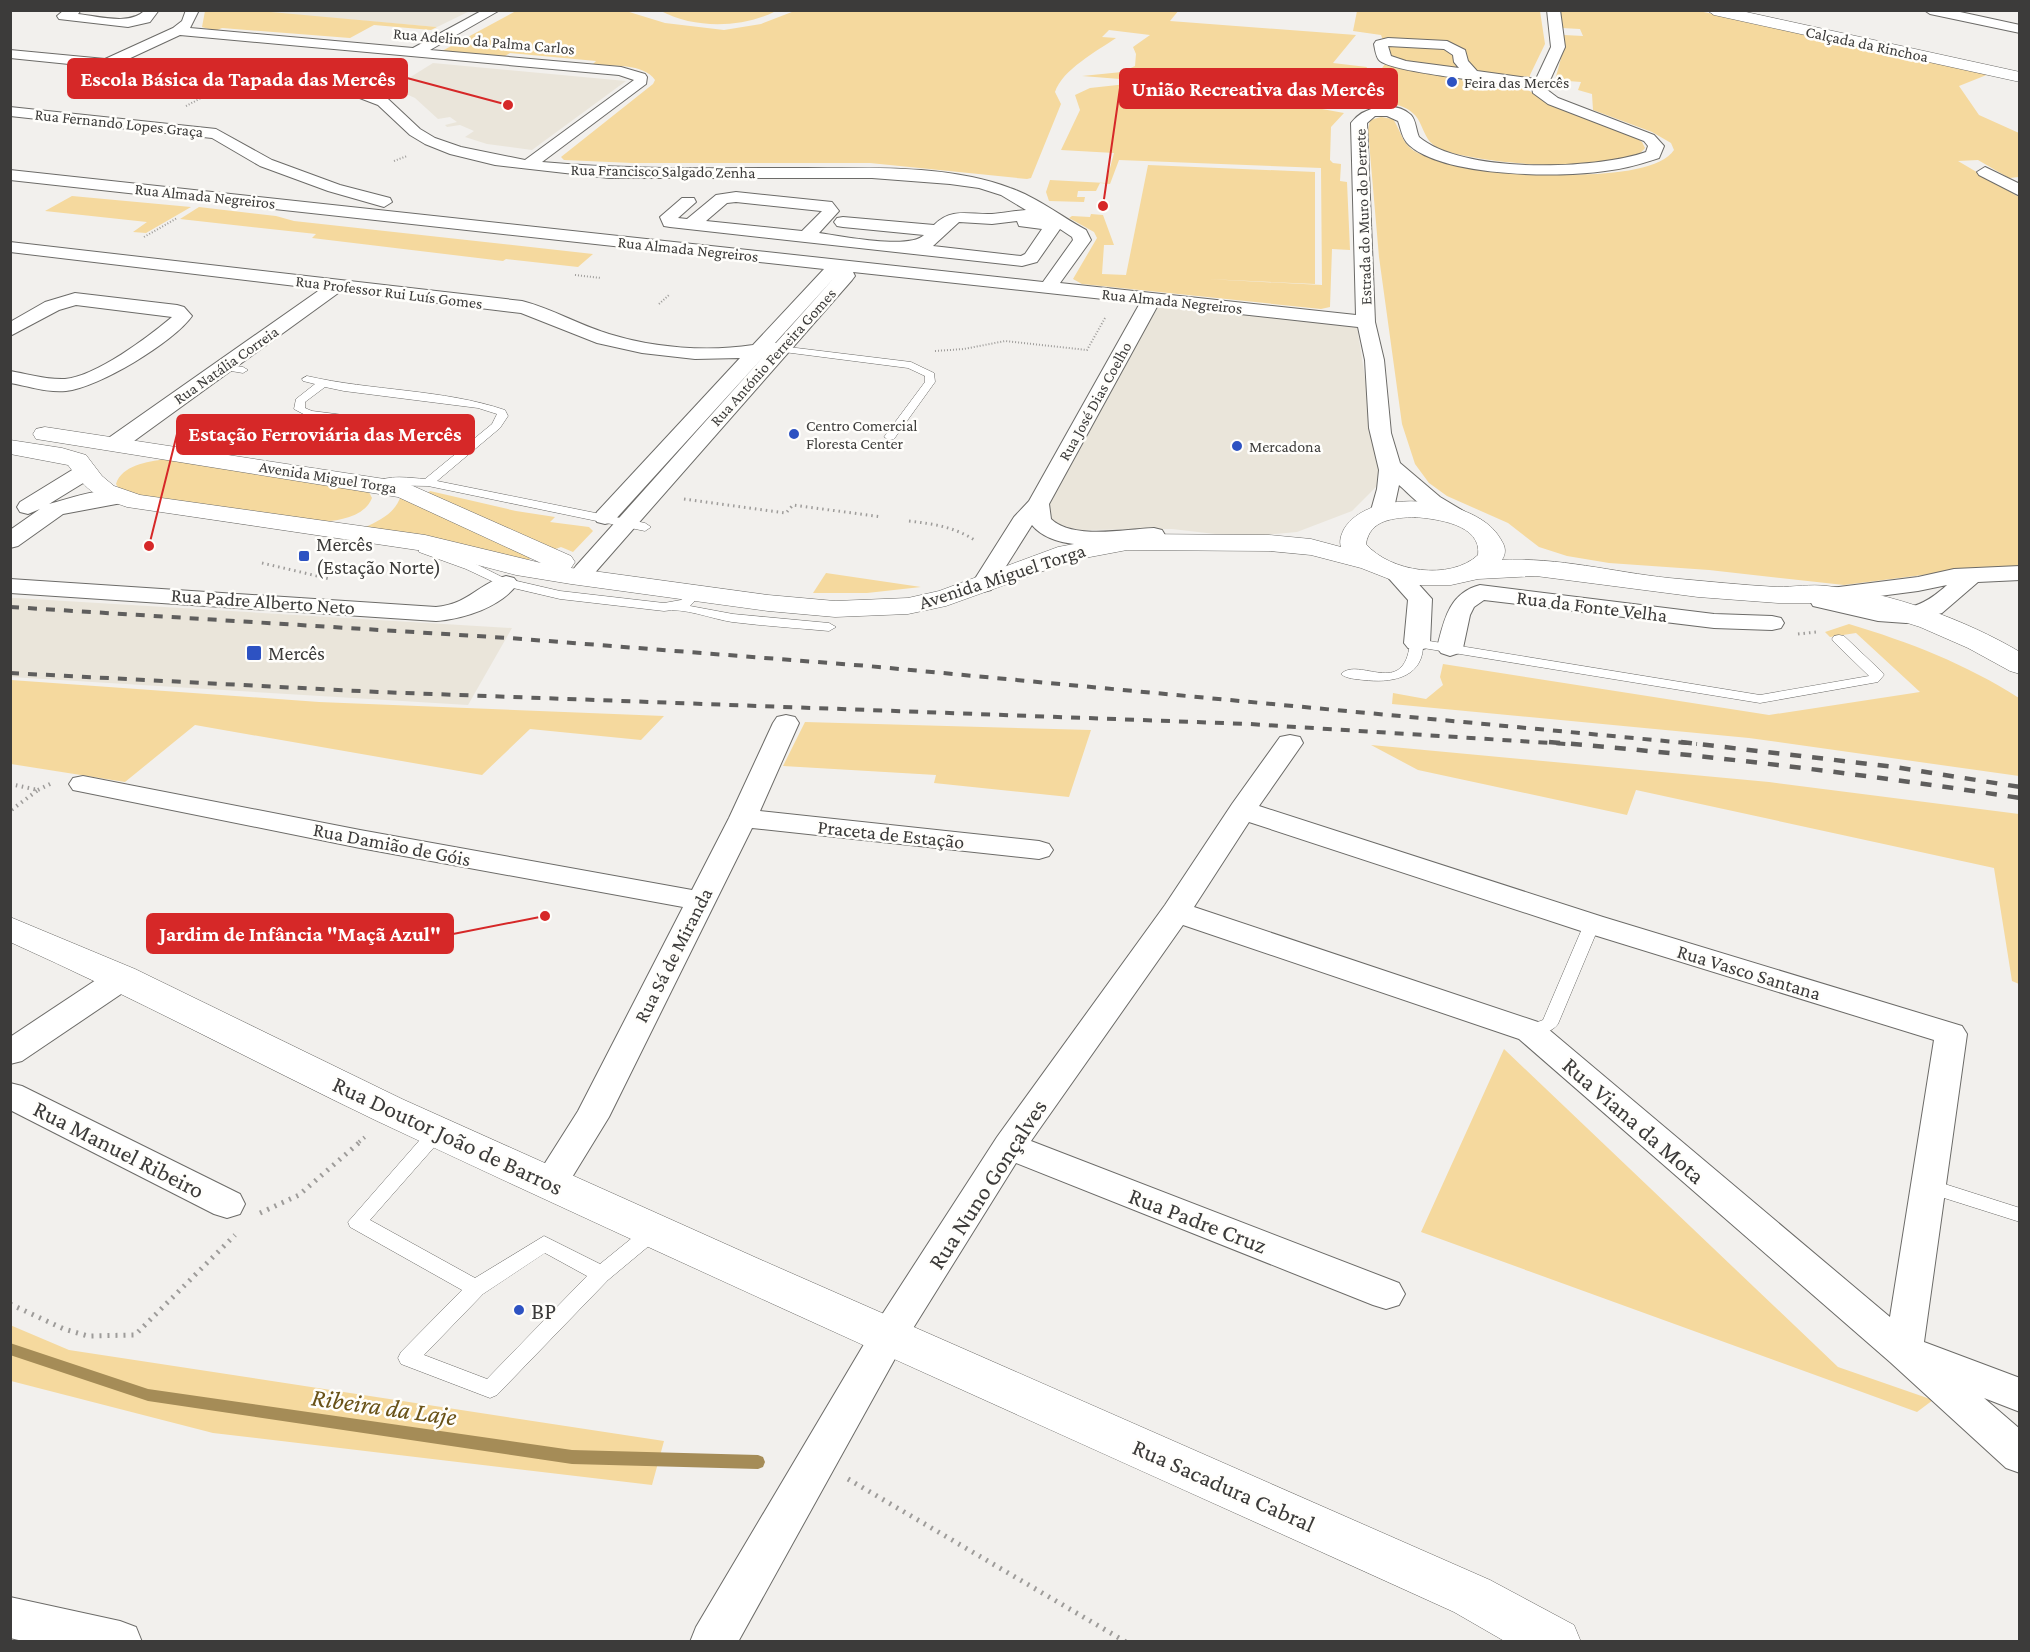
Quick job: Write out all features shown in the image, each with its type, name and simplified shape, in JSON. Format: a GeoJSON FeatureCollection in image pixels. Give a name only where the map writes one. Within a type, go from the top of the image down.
{"type":"FeatureCollection","features":[{"type":"Feature","properties":{"kind":"street"},"geometry":{"type":"LineString","coordinates":[[75,10],[64,16],[128,23],[145,19],[152,11]]}},
{"type":"Feature","properties":{"kind":"street"},"geometry":{"type":"LineString","coordinates":[[117,10],[152,11]]}},
{"type":"Feature","properties":{"kind":"street"},"geometry":{"type":"LineString","coordinates":[[109,63],[178,31],[188,23],[193,10]]}},
{"type":"Feature","properties":{"kind":"street"},"geometry":{"type":"LineString","coordinates":[[414,52],[494,10]]}},
{"type":"Feature","properties":{"kind":"street"},"geometry":{"type":"LineString","coordinates":[[1472,74],[1461,62],[1460,53],[1447,45],[1388,42],[1381,44],[1384,57],[1394,63],[1540,84],[1558,47],[1553,10]]}},
{"type":"Feature","properties":{"kind":"street","name":"Calçada da Rinchoa"},"geometry":{"type":"LineString","coordinates":[[1714,10],[2019,77]]}},
{"type":"Feature","properties":{"kind":"street"},"geometry":{"type":"LineString","coordinates":[[1930,10],[2019,29]]}},
{"type":"Feature","properties":{"kind":"street","name":"Rua Adelino da Palma Carlos"},"geometry":{"type":"LineString","coordinates":[[178,31],[621,71],[640,77],[641,81],[528,165]]}},
{"type":"Feature","properties":{"kind":"street","name":"Rua Francisco Salgado Zenha"},"geometry":{"type":"LineString","coordinates":[[10,54],[328,85],[354,90],[383,102],[415,132],[430,141],[456,151],[528,165],[609,173],[918,175],[996,188],[1076,231],[1082,238],[1048,288]]}},
{"type":"Feature","properties":{"kind":"street","name":"Estrada do Muro do Derrete"},"geometry":{"type":"LineString","coordinates":[[1366,322],[1358,131],[1361,118],[1382,112],[1402,116],[1407,122],[1411,137],[1422,148],[1455,160],[1492,166],[1537,169],[1604,168],[1637,162],[1655,152],[1656,146],[1648,138],[1553,101],[1538,90],[1540,84]]}},
{"type":"Feature","properties":{"kind":"street","name":"Rua Fernando Lopes Graça"},"geometry":{"type":"LineString","coordinates":[[10,111],[216,134],[225,138],[239,150],[266,163],[334,188],[420,213],[432,221]]}},
{"type":"Feature","properties":{"kind":"street"},"geometry":{"type":"LineString","coordinates":[[1985,172],[2019,191]]}},
{"type":"Feature","properties":{"kind":"street","name":"Rua Almada Negreiros"},"geometry":{"type":"LineString","coordinates":[[10,175],[1048,288],[1148,306],[1366,322]]}},
{"type":"Feature","properties":{"kind":"street"},"geometry":{"type":"LineString","coordinates":[[690,225],[722,199],[736,197],[829,208],[831,211],[805,238]]}},
{"type":"Feature","properties":{"kind":"street"},"geometry":{"type":"LineString","coordinates":[[688,202],[668,219],[675,223],[690,225],[1022,261],[1031,258],[1052,228],[1046,224],[957,217],[948,221],[927,242],[904,248]]}},
{"type":"Feature","properties":{"kind":"street"},"geometry":{"type":"LineString","coordinates":[[364,214],[391,204]]}},
{"type":"Feature","properties":{"kind":"street"},"geometry":{"type":"LineString","coordinates":[[992,219],[1042,213]]}},
{"type":"Feature","properties":{"kind":"street"},"geometry":{"type":"LineString","coordinates":[[843,222],[938,231]]}},
{"type":"Feature","properties":{"kind":"street","name":"Rua Professor Rui Luís Gomes"},"geometry":{"type":"LineString","coordinates":[[14,250],[529,308],[608,340],[640,346],[712,354],[771,348]]}},
{"type":"Feature","properties":{"kind":"street","name":"Rua António Ferreira Gomes"},"geometry":{"type":"LineString","coordinates":[[584,571],[771,348],[846,276],[842,266]]}},
{"type":"Feature","properties":{"kind":"street","name":"Rua Natália Correia"},"geometry":{"type":"LineString","coordinates":[[115,444],[233,368],[337,286]]}},
{"type":"Feature","properties":{"kind":"street"},"geometry":{"type":"LineString","coordinates":[[10,377],[64,385],[81,382],[97,376],[178,322],[183,316],[177,310],[75,299],[52,306],[11,330]]}},
{"type":"Feature","properties":{"kind":"street","name":"Rua José Dias Coelho"},"geometry":{"type":"LineString","coordinates":[[983,585],[1025,517],[1038,504],[1148,306]]}},
{"type":"Feature","properties":{"kind":"street"},"geometry":{"type":"LineString","coordinates":[[1366,322],[1378,374],[1379,424],[1389,465],[1387,492],[1370,519],[1353,535],[1353,544],[1370,562]]}},
{"type":"Feature","properties":{"kind":"street","name":"Avenida Miguel Torga"},"geometry":{"type":"LineString","coordinates":[[10,429],[404,490],[543,555],[584,571],[686,599],[798,607],[871,609],[918,604],[983,585],[1041,562],[1096,547],[1127,542],[1269,543],[1311,547],[1370,562],[1396,573]]}},
{"type":"Feature","properties":{"kind":"street","name":"Avenida Miguel Torga"},"geometry":{"type":"LineString","coordinates":[[10,447],[62,455],[76,460],[101,484],[136,502],[424,543],[516,567],[628,582]]}},
{"type":"Feature","properties":{"kind":"street"},"geometry":{"type":"LineString","coordinates":[[10,541],[55,509],[77,503],[101,484],[104,477],[128,463],[166,452]]}},
{"type":"Feature","properties":{"kind":"street"},"geometry":{"type":"LineString","coordinates":[[1389,465],[1432,502],[1457,517]]}},
{"type":"Feature","properties":{"kind":"street"},"geometry":{"type":"LineString","coordinates":[[10,519],[56,488],[101,484]]}},
{"type":"Feature","properties":{"kind":"street"},"geometry":{"type":"LineString","coordinates":[[329,529],[358,520],[381,506],[384,498],[382,491],[375,484]]}},
{"type":"Feature","properties":{"kind":"street"},"geometry":{"type":"LineString","coordinates":[[1038,504],[1041,522],[1047,528],[1069,536],[1162,536],[1194,542]]}},
{"type":"Feature","properties":{"kind":"street","name":"Avenida Miguel Torga"},"geometry":{"type":"LineString","coordinates":[[1269,543],[1307,538],[1370,519],[1415,509],[1457,517]]}},
{"type":"Feature","properties":{"kind":"street","name":"Rua da Fonte Velha"},"geometry":{"type":"LineString","coordinates":[[1457,517],[1512,550],[1554,569]]}},
{"type":"Feature","properties":{"kind":"street"},"geometry":{"type":"LineString","coordinates":[[1420,599],[1490,558],[1492,548],[1487,536]]}},
{"type":"Feature","properties":{"kind":"street","name":"Rua da Fonte Velha"},"geometry":{"type":"LineString","coordinates":[[1396,573],[1436,578],[1500,568],[1554,569],[1647,584],[1818,600],[1883,615],[1923,613],[1944,600],[1972,575]]}},
{"type":"Feature","properties":{"kind":"street"},"geometry":{"type":"LineString","coordinates":[[1396,573],[1420,599],[1417,643]]}},
{"type":"Feature","properties":{"kind":"street","name":"Rua da Fonte Velha"},"geometry":{"type":"LineString","coordinates":[[1782,595],[1831,595],[1972,575],[2019,573]]}},
{"type":"Feature","properties":{"kind":"street","name":"Rua Padre Alberto Neto"},"geometry":{"type":"LineString","coordinates":[[10,586],[436,614],[457,612],[481,603],[506,583]]}},
{"type":"Feature","properties":{"kind":"street","name":"Rua da Fonte Velha"},"geometry":{"type":"LineString","coordinates":[[1450,648],[1464,601],[1480,592],[1714,621],[1773,623]]}},
{"type":"Feature","properties":{"kind":"street"},"geometry":{"type":"LineString","coordinates":[[1782,595],[1912,632],[1968,654],[2019,679]]}},
{"type":"Feature","properties":{"kind":"street"},"geometry":{"type":"LineString","coordinates":[[1831,595],[1908,615],[1976,641],[2019,665]]}},
{"type":"Feature","properties":{"kind":"street"},"geometry":{"type":"LineString","coordinates":[[1944,600],[1956,625],[1976,641]]}},
{"type":"Feature","properties":{"kind":"street","name":"Rua Sá de Miranda"},"geometry":{"type":"LineString","coordinates":[[551,1182],[592,1117],[743,818],[786,723]]}},
{"type":"Feature","properties":{"kind":"street","name":"Rua Nuno Gonçalves"},"geometry":{"type":"LineString","coordinates":[[725,1636],[817,1459],[889,1335],[1009,1146],[1176,912],[1242,810],[1290,743]]}},
{"type":"Feature","properties":{"kind":"street","name":"Rua Damião de Góis"},"geometry":{"type":"LineString","coordinates":[[83,784],[546,874],[701,900]]}},
{"type":"Feature","properties":{"kind":"street","name":"Rua Vasco Santana"},"geometry":{"type":"LineString","coordinates":[[1242,810],[1592,924],[1951,1034],[1904,1351]]}},
{"type":"Feature","properties":{"kind":"street","name":"Praceta de Estação"},"geometry":{"type":"LineString","coordinates":[[743,818],[1039,850]]}},
{"type":"Feature","properties":{"kind":"street","name":"Rua Viana da Mota"},"geometry":{"type":"LineString","coordinates":[[1176,912],[1530,1031],[1904,1351],[2019,1455]]}},
{"type":"Feature","properties":{"kind":"street","name":"Rua Doutor João de Barros"},"geometry":{"type":"LineString","coordinates":[[10,928],[122,978],[394,1112],[889,1335]]}},
{"type":"Feature","properties":{"kind":"street"},"geometry":{"type":"LineString","coordinates":[[10,1053],[122,978]]}},
{"type":"Feature","properties":{"kind":"street","name":"Rua Manuel Ribeiro"},"geometry":{"type":"LineString","coordinates":[[10,1095],[239,1217]]}},
{"type":"Feature","properties":{"kind":"street","name":"Rua Padre Cruz"},"geometry":{"type":"LineString","coordinates":[[1009,1146],[1386,1294]]}},
{"type":"Feature","properties":{"kind":"street","name":"Rua Sacadura Cabral"},"geometry":{"type":"LineString","coordinates":[[889,1335],[1472,1596],[1556,1641]]}},
{"type":"Feature","properties":{"kind":"street"},"geometry":{"type":"LineString","coordinates":[[1904,1351],[2019,1395]]}},
{"type":"Feature","properties":{"kind":"street"},"geometry":{"type":"LineString","coordinates":[[10,1617],[120,1641]]}},
{"type":"Feature","properties":{"kind":"lane"},"geometry":{"type":"LineString","coordinates":[[771,348],[911,365],[930,375],[930,382],[890,437]]}},
{"type":"Feature","properties":{"kind":"lane"},"geometry":{"type":"LineString","coordinates":[[307,379],[344,388],[480,405],[501,412],[504,416],[496,426],[428,483]]}},
{"type":"Feature","properties":{"kind":"lane"},"geometry":{"type":"LineString","coordinates":[[323,383],[300,401],[298,409],[309,414],[375,422]]}},
{"type":"Feature","properties":{"kind":"lane"},"geometry":{"type":"LineString","coordinates":[[375,484],[402,481],[428,483],[625,523]]}},
{"type":"Feature","properties":{"kind":"lane"},"geometry":{"type":"LineString","coordinates":[[398,539],[470,566],[506,583],[560,595],[664,607],[686,599],[697,612],[829,627]]}},
{"type":"Feature","properties":{"kind":"lane"},"geometry":{"type":"LineString","coordinates":[[1348,675],[1387,677],[1398,675],[1410,667],[1415,660],[1417,643],[1769,700],[1873,680],[1877,675],[1870,666],[1839,639]]}},
{"type":"Feature","properties":{"kind":"lane"},"geometry":{"type":"LineString","coordinates":[[1530,1031],[1550,1024],[1592,924]]}},
{"type":"Feature","properties":{"kind":"lane"},"geometry":{"type":"LineString","coordinates":[[438,1131],[357,1222],[476,1288]]}},
{"type":"Feature","properties":{"kind":"lane"},"geometry":{"type":"LineString","coordinates":[[1929,1186],[2019,1215]]}},
{"type":"Feature","properties":{"kind":"lane"},"geometry":{"type":"LineString","coordinates":[[601,1274],[544,1244],[476,1288],[408,1358],[490,1389],[601,1274],[655,1230]]}},
{"type":"Feature","properties":{"kind":"path"},"geometry":{"type":"LineString","coordinates":[[1362,97],[1362,91],[1371,74]]}},
{"type":"Feature","properties":{"kind":"path"},"geometry":{"type":"LineString","coordinates":[[569,280],[584,267]]}},
{"type":"Feature","properties":{"kind":"path"},"geometry":{"type":"LineString","coordinates":[[575,275],[601,278]]}},
{"type":"Feature","properties":{"kind":"path"},"geometry":{"type":"LineString","coordinates":[[659,304],[669,295]]}},
{"type":"Feature","properties":{"kind":"path"},"geometry":{"type":"LineString","coordinates":[[933,351],[964,349],[1005,341],[1087,350],[1109,310],[1148,306]]}},
{"type":"Feature","properties":{"kind":"path"},"geometry":{"type":"LineString","coordinates":[[680,498],[786,513],[792,505],[882,517]]}},
{"type":"Feature","properties":{"kind":"path"},"geometry":{"type":"LineString","coordinates":[[909,521],[935,524],[961,531],[975,541],[1008,546]]}},
{"type":"Feature","properties":{"kind":"path"},"geometry":{"type":"LineString","coordinates":[[1797,634],[1819,631]]}},
{"type":"Feature","properties":{"kind":"path"},"geometry":{"type":"LineString","coordinates":[[10,811],[38,790],[11,785]]}},
{"type":"Feature","properties":{"kind":"path"},"geometry":{"type":"LineString","coordinates":[[10,1304],[64,1329],[88,1336],[135,1335],[239,1217],[299,1195],[394,1112]]}},
{"type":"Feature","properties":{"kind":"path"},"geometry":{"type":"LineString","coordinates":[[817,1459],[864,1490],[1126,1641]]}},
{"type":"Feature","properties":{"kind":"shaded area"},"geometry":{"type":"Polygon","coordinates":[[[248,10],[437,27],[431,30],[374,25],[350,38],[222,28],[215,31],[202,27],[205,11],[248,10]]]}},
{"type":"Feature","properties":{"kind":"shaded area"},"geometry":{"type":"Polygon","coordinates":[[[776,10],[749,21],[718,24],[688,21],[661,11],[776,10]]]}},
{"type":"Feature","properties":{"kind":"shaded area"},"geometry":{"type":"Polygon","coordinates":[[[797,10],[1179,10],[1170,21],[1356,35],[1333,63],[1367,67],[1356,92],[1356,107],[1351,109],[1209,86],[1082,76],[1122,72],[1135,66],[1136,54],[1133,47],[1150,35],[1109,30],[1102,37],[1116,38],[1072,69],[1059,84],[1055,92],[1061,104],[1031,178],[1027,179],[870,163],[632,163],[564,160],[561,157],[653,84],[655,80],[635,68],[592,65],[596,61],[510,53],[505,56],[442,51],[516,11],[626,11],[665,23],[724,30],[761,24],[797,10]]]}},
{"type":"Feature","properties":{"kind":"shaded area"},"geometry":{"type":"Polygon","coordinates":[[[249,11],[470,11],[437,27],[249,11]]]}},
{"type":"Feature","properties":{"kind":"shaded area","name":"Feira das Mercês"},"geometry":{"type":"Polygon","coordinates":[[[1357,11],[1540,11],[1545,44],[1530,75],[1528,90],[1548,103],[1632,135],[1642,142],[1645,148],[1632,157],[1609,163],[1580,165],[1514,163],[1483,159],[1440,149],[1430,142],[1417,118],[1406,109],[1392,104],[1370,103],[1371,91],[1376,79],[1390,58],[1381,35],[1353,31],[1357,11]]]}},
{"type":"Feature","properties":{"kind":"shaded area"},"geometry":{"type":"Polygon","coordinates":[[[1560,11],[1699,11],[1989,74],[1959,86],[1979,115],[2019,133],[2019,177],[2009,178],[1978,160],[1958,161],[2019,197],[2019,569],[1962,570],[1844,585],[1709,570],[1609,563],[1567,556],[1539,547],[1508,523],[1447,496],[1429,483],[1415,464],[1402,424],[1379,257],[1368,130],[1370,120],[1381,117],[1393,119],[1411,149],[1438,160],[1470,166],[1550,174],[1591,174],[1628,171],[1657,163],[1674,150],[1671,143],[1652,132],[1593,110],[1592,94],[1578,90],[1581,82],[1555,80],[1563,51],[1564,35],[1583,36],[1580,29],[1562,28],[1560,11]]]}},
{"type":"Feature","properties":{"kind":"shaded area"},"geometry":{"type":"Polygon","coordinates":[[[433,63],[626,81],[532,150],[487,144],[465,137],[474,131],[460,125],[447,127],[445,125],[457,122],[450,117],[438,119],[415,98],[393,88],[433,63]]]}},
{"type":"Feature","properties":{"kind":"shaded area"},"geometry":{"type":"Polygon","coordinates":[[[1136,83],[1228,92],[1344,113],[1331,127],[1330,160],[1341,164],[1340,181],[1347,182],[1350,250],[1332,249],[1330,307],[1321,309],[1082,284],[1073,279],[1097,238],[1094,232],[1069,218],[1072,216],[1090,217],[1091,214],[1103,215],[1114,245],[1104,245],[1102,274],[1126,275],[1148,165],[1315,172],[1315,284],[1207,279],[1322,285],[1321,168],[1119,160],[1110,184],[1100,183],[1096,191],[1078,191],[1077,197],[1085,197],[1084,202],[1049,201],[1046,192],[1050,180],[1106,183],[1114,153],[1061,150],[1080,110],[1075,95],[1090,88],[1136,83]]]}},
{"type":"Feature","properties":{"kind":"shaded area"},"geometry":{"type":"Polygon","coordinates":[[[72,196],[191,207],[146,233],[133,232],[147,222],[45,211],[72,196]]]}},
{"type":"Feature","properties":{"kind":"shaded area"},"geometry":{"type":"Polygon","coordinates":[[[199,207],[276,216],[294,221],[593,254],[578,267],[506,259],[503,261],[312,238],[316,234],[180,219],[199,207]]]}},
{"type":"Feature","properties":{"kind":"shaded area"},"geometry":{"type":"Polygon","coordinates":[[[1159,306],[1357,326],[1381,482],[1352,511],[1297,532],[1241,537],[1172,529],[1081,530],[1056,525],[1044,510],[1159,306]]]}},
{"type":"Feature","properties":{"kind":"shaded area"},"geometry":{"type":"Polygon","coordinates":[[[165,459],[369,492],[372,498],[363,510],[356,514],[333,521],[318,522],[143,498],[119,489],[116,484],[124,472],[129,469],[143,463],[165,459]]]}},
{"type":"Feature","properties":{"kind":"shaded area"},"geometry":{"type":"Polygon","coordinates":[[[430,491],[516,511],[555,517],[550,522],[589,527],[593,531],[573,552],[561,547],[550,551],[428,493],[430,491]]]}},
{"type":"Feature","properties":{"kind":"shaded area"},"geometry":{"type":"Polygon","coordinates":[[[401,495],[532,556],[528,561],[364,528],[391,511],[401,495]]]}},
{"type":"Feature","properties":{"kind":"shaded area"},"geometry":{"type":"Polygon","coordinates":[[[826,573],[921,587],[867,593],[813,593],[826,573]]]}},
{"type":"Feature","properties":{"kind":"shaded area","name":"Mercês"},"geometry":{"type":"Polygon","coordinates":[[[10,598],[512,628],[468,705],[11,677],[10,598]]]}},
{"type":"Feature","properties":{"kind":"shaded area"},"geometry":{"type":"Polygon","coordinates":[[[1849,624],[1893,638],[1958,664],[2019,698],[2019,776],[1749,738],[1392,704],[1393,693],[1426,699],[1443,685],[1440,677],[1443,664],[1769,715],[1920,692],[1856,633],[1830,637],[1825,632],[1849,624]]]}},
{"type":"Feature","properties":{"kind":"shaded area"},"geometry":{"type":"Polygon","coordinates":[[[11,680],[319,702],[664,716],[641,740],[530,729],[482,775],[195,725],[125,782],[11,764],[11,680]]]}},
{"type":"Feature","properties":{"kind":"shaded area"},"geometry":{"type":"Polygon","coordinates":[[[805,722],[1091,730],[1069,797],[934,783],[936,775],[783,766],[805,722]]]}},
{"type":"Feature","properties":{"kind":"shaded area"},"geometry":{"type":"Polygon","coordinates":[[[1371,745],[1769,782],[2019,814],[2019,984],[2012,981],[1994,868],[1636,790],[1627,815],[1418,770],[1371,745]]]}},
{"type":"Feature","properties":{"kind":"shaded area"},"geometry":{"type":"Polygon","coordinates":[[[1504,1049],[1838,1367],[1933,1400],[1917,1412],[1421,1232],[1504,1049]]]}},
{"type":"Feature","properties":{"kind":"shaded area"},"geometry":{"type":"Polygon","coordinates":[[[10,1325],[69,1350],[664,1441],[652,1485],[213,1433],[11,1381],[10,1325]]]}},
{"type":"Feature","properties":{"kind":"waterway","name":"Ribeira da Laje"},"geometry":{"type":"LineString","coordinates":[[10,1349],[148,1395],[572,1457],[758,1462]]}},
{"type":"Feature","properties":{"kind":"railway"},"geometry":{"type":"LineString","coordinates":[[10,607],[509,638],[868,666],[1697,744]]}},
{"type":"Feature","properties":{"kind":"railway"},"geometry":{"type":"LineString","coordinates":[[10,673],[378,692],[1249,724],[1567,744]]}},
{"type":"Feature","properties":{"kind":"railway"},"geometry":{"type":"LineString","coordinates":[[1549,742],[1785,766],[2020,798]]}},
{"type":"Feature","properties":{"kind":"railway"},"geometry":{"type":"LineString","coordinates":[[1681,742],[1895,767],[2020,787]]}},
{"type":"Feature","properties":{"kind":"place","name":"Feira das Mercês"},"geometry":{"type":"Point","coordinates":[1452,82]}},
{"type":"Feature","properties":{"kind":"place","name":"Escola Básica da Tapada das Mercês"},"geometry":{"type":"Point","coordinates":[508,105]}},
{"type":"Feature","properties":{"kind":"place","name":"União Recreativa das Mercês"},"geometry":{"type":"Point","coordinates":[1103,206]}},
{"type":"Feature","properties":{"kind":"place","name":"Centro Comercial Floresta Center"},"geometry":{"type":"Point","coordinates":[794,434]}},
{"type":"Feature","properties":{"kind":"place","name":"Mercadona"},"geometry":{"type":"Point","coordinates":[1237,446]}},
{"type":"Feature","properties":{"kind":"place","name":"Estação Ferroviária das Mercês"},"geometry":{"type":"Point","coordinates":[149,546]}},
{"type":"Feature","properties":{"kind":"place","name":"Mercês (Estação Norte)"},"geometry":{"type":"Point","coordinates":[304,556]}},
{"type":"Feature","properties":{"kind":"place","name":"Mercês"},"geometry":{"type":"Point","coordinates":[254,653]}},
{"type":"Feature","properties":{"kind":"place","name":"Jardim de Infância \"Maçã Azul\""},"geometry":{"type":"Point","coordinates":[545,916]}},
{"type":"Feature","properties":{"kind":"place","name":"BP"},"geometry":{"type":"Point","coordinates":[519,1310]}}]}
